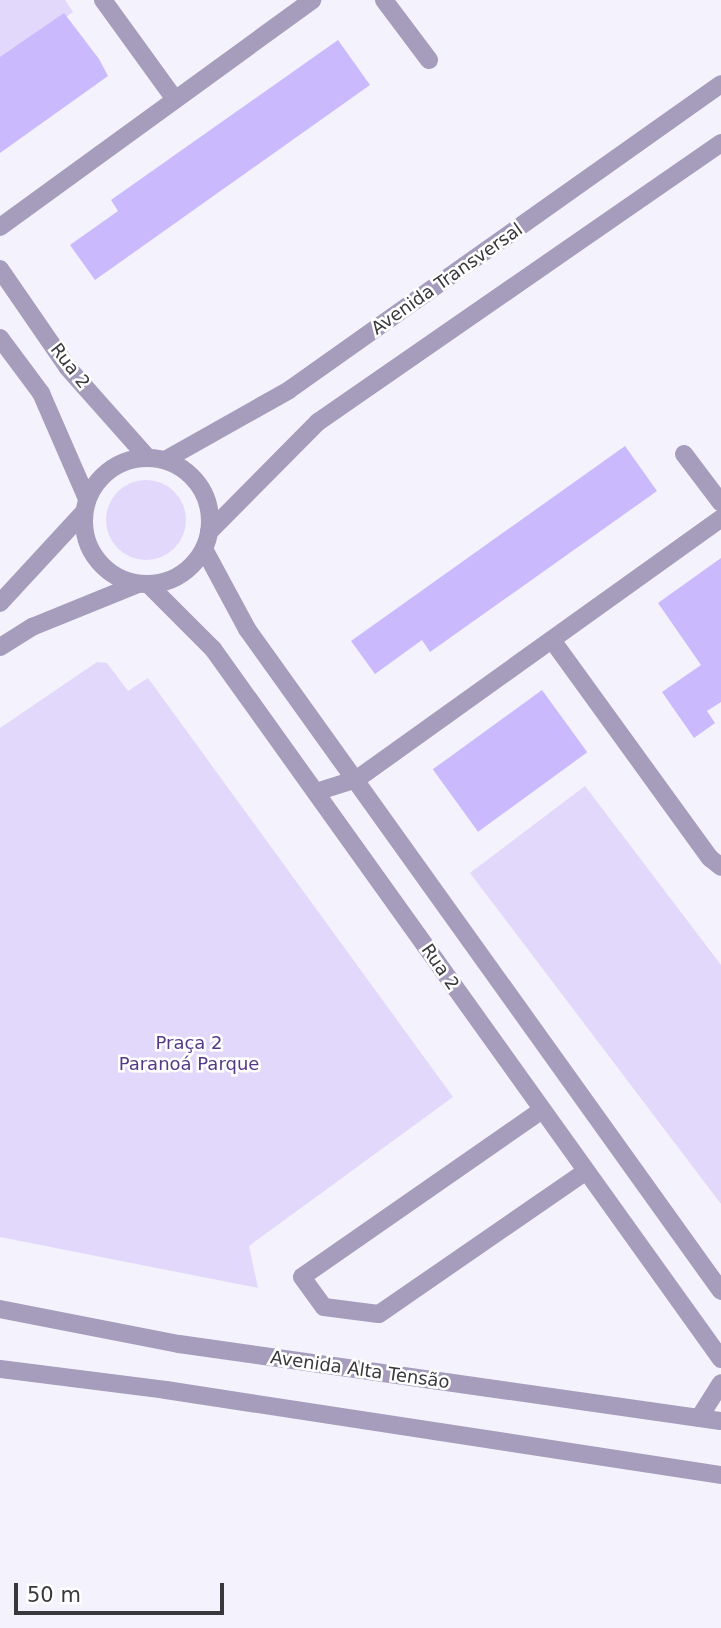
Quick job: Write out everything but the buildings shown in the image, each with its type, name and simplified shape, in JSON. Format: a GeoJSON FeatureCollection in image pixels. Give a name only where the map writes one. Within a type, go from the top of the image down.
{"type":"FeatureCollection","features":[{"type":"Feature","properties":{"kind":"street"},"geometry":{"type":"LineString","coordinates":[[103,0],[174,98]]}},
{"type":"Feature","properties":{"kind":"street"},"geometry":{"type":"LineString","coordinates":[[0,227],[312,0]]}},
{"type":"Feature","properties":{"kind":"street"},"geometry":{"type":"LineString","coordinates":[[384,0],[429,60]]}},
{"type":"Feature","properties":{"kind":"street","name":"Avenida Transversal"},"geometry":{"type":"LineString","coordinates":[[0,603],[85,506],[96,482],[111,468],[128,460],[156,459],[289,390],[721,84]]}},
{"type":"Feature","properties":{"kind":"street"},"geometry":{"type":"LineString","coordinates":[[0,647],[32,627],[143,584],[180,574],[206,541],[318,422],[721,143]]}},
{"type":"Feature","properties":{"kind":"street","name":"Rua 2"},"geometry":{"type":"LineString","coordinates":[[0,269],[68,368],[156,459]]}},
{"type":"Feature","properties":{"kind":"street"},"geometry":{"type":"LineString","coordinates":[[0,338],[41,393],[85,506],[84,532],[90,551],[102,567],[118,578],[143,584]]}},
{"type":"Feature","properties":{"kind":"street"},"geometry":{"type":"LineString","coordinates":[[684,454],[721,503]]}},
{"type":"Feature","properties":{"kind":"street"},"geometry":{"type":"LineString","coordinates":[[156,459],[182,468],[196,480],[205,496],[210,514],[206,541],[247,629],[357,779],[721,1292]]}},
{"type":"Feature","properties":{"kind":"street"},"geometry":{"type":"LineString","coordinates":[[316,792],[357,779],[721,518]]}},
{"type":"Feature","properties":{"kind":"street","name":"Rua 2"},"geometry":{"type":"LineString","coordinates":[[143,584],[213,649],[721,1359]]}},
{"type":"Feature","properties":{"kind":"street"},"geometry":{"type":"LineString","coordinates":[[552,640],[710,858],[721,867]]}},
{"type":"Feature","properties":{"kind":"street"},"geometry":{"type":"LineString","coordinates":[[542,1110],[302,1277],[324,1307],[379,1314],[585,1172]]}},
{"type":"Feature","properties":{"kind":"street","name":"Avenida Alta Tensão"},"geometry":{"type":"LineString","coordinates":[[0,1309],[180,1344],[721,1421]]}},
{"type":"Feature","properties":{"kind":"street"},"geometry":{"type":"LineString","coordinates":[[0,1369],[166,1390],[522,1447],[721,1475]]}},
{"type":"Feature","properties":{"kind":"street"},"geometry":{"type":"LineString","coordinates":[[699,1418],[721,1383]]}},
{"type":"Feature","properties":{"kind":"green space"},"geometry":{"type":"Polygon","coordinates":[[[0,0],[65,0],[73,12],[0,64],[0,0]]]}},
{"type":"Feature","properties":{"kind":"green space"},"geometry":{"type":"Polygon","coordinates":[[[138,480],[154,480],[175,491],[186,512],[186,528],[175,549],[154,560],[138,560],[124,554],[112,542],[106,528],[106,512],[112,498],[124,486],[138,480]]]}},
{"type":"Feature","properties":{"kind":"green space","name":"Praça 2 Paranoá Parque"},"geometry":{"type":"Polygon","coordinates":[[[97,662],[107,663],[128,691],[148,678],[453,1097],[249,1246],[258,1288],[0,1237],[0,728],[97,662]]]}},
{"type":"Feature","properties":{"kind":"green space"},"geometry":{"type":"Polygon","coordinates":[[[585,786],[721,965],[721,1204],[470,873],[585,786]]]}}]}
